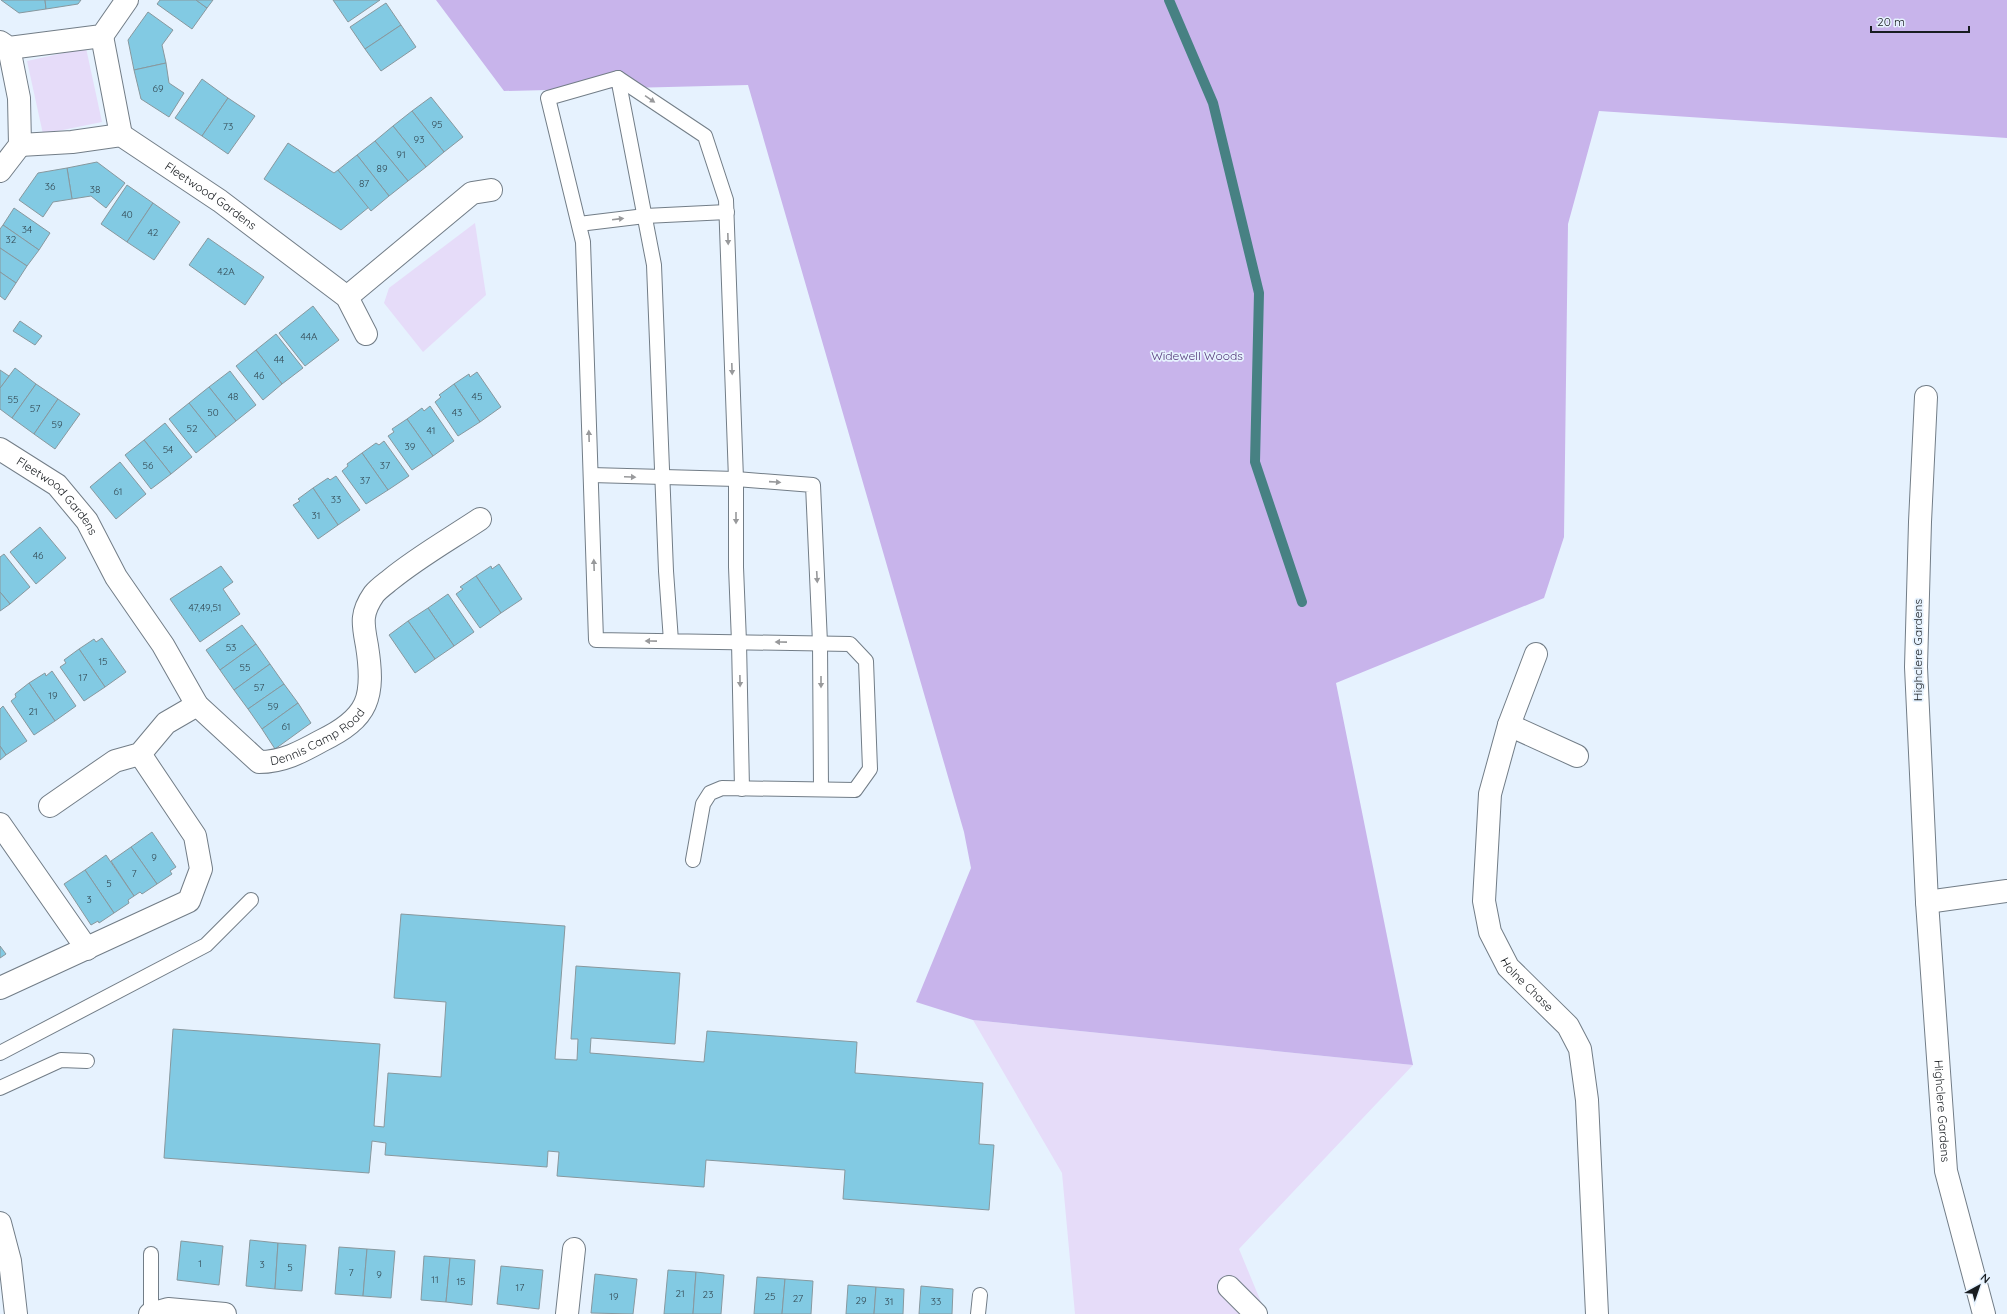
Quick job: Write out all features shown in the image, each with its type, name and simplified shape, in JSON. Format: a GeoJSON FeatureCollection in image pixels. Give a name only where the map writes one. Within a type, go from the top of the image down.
{"type":"FeatureCollection","features":[{"type":"Feature","properties":{"kind":"street"},"geometry":{"type":"LineString","coordinates":[[20,145],[72,142],[121,135],[102,36],[127,0]]}},
{"type":"Feature","properties":{"kind":"street"},"geometry":{"type":"LineString","coordinates":[[0,171],[20,145],[19,98],[4,45],[102,36]]}},
{"type":"Feature","properties":{"kind":"street","name":"Fleetwood Gardens"},"geometry":{"type":"LineString","coordinates":[[121,135],[220,201],[347,297],[366,334]]}},
{"type":"Feature","properties":{"kind":"street"},"geometry":{"type":"LineString","coordinates":[[347,297],[472,193],[491,190]]}},
{"type":"Feature","properties":{"kind":"street","name":"Highclere Gardens"},"geometry":{"type":"LineString","coordinates":[[1926,397],[1920,522],[1916,667],[1927,902],[1946,1171],[1984,1314]]}},
{"type":"Feature","properties":{"kind":"street","name":"Fleetwood Gardens"},"geometry":{"type":"LineString","coordinates":[[0,449],[57,485],[87,521],[105,552]]}},
{"type":"Feature","properties":{"kind":"street","name":"Dennis Camp Road"},"geometry":{"type":"LineString","coordinates":[[105,552],[116,576],[163,645],[197,705],[259,762],[288,758],[340,732],[356,720],[364,708],[368,696],[369,662],[363,628],[363,618],[374,593],[400,572],[480,519]]}},
{"type":"Feature","properties":{"kind":"street","name":"Holne Chase"},"geometry":{"type":"LineString","coordinates":[[1536,654],[1509,725],[1490,794],[1484,901],[1490,932],[1508,967],[1568,1026],[1580,1049],[1587,1100],[1598,1314]]}},
{"type":"Feature","properties":{"kind":"street"},"geometry":{"type":"LineString","coordinates":[[50,806],[115,761],[140,754],[166,723],[197,705]]}},
{"type":"Feature","properties":{"kind":"street"},"geometry":{"type":"LineString","coordinates":[[1509,725],[1577,756]]}},
{"type":"Feature","properties":{"kind":"street"},"geometry":{"type":"LineString","coordinates":[[0,988],[87,949],[189,900],[201,869],[195,836],[140,754]]}},
{"type":"Feature","properties":{"kind":"street"},"geometry":{"type":"LineString","coordinates":[[0,824],[87,949]]}},
{"type":"Feature","properties":{"kind":"street"},"geometry":{"type":"LineString","coordinates":[[1927,902],[2007,891]]}},
{"type":"Feature","properties":{"kind":"street"},"geometry":{"type":"LineString","coordinates":[[0,1223],[10,1261],[16,1314]]}},
{"type":"Feature","properties":{"kind":"street"},"geometry":{"type":"LineString","coordinates":[[568,1314],[574,1248]]}},
{"type":"Feature","properties":{"kind":"street"},"geometry":{"type":"LineString","coordinates":[[1229,1287],[1256,1314]]}},
{"type":"Feature","properties":{"kind":"street"},"geometry":{"type":"LineString","coordinates":[[151,1314],[168,1309],[225,1314]]}},
{"type":"Feature","properties":{"kind":"lane"},"geometry":{"type":"LineString","coordinates":[[618,78],[654,265],[662,478],[671,641]]}},
{"type":"Feature","properties":{"kind":"lane"},"geometry":{"type":"LineString","coordinates":[[693,860],[703,804],[710,793],[722,788],[742,789],[855,790],[870,769],[866,661],[850,644],[820,643],[740,642],[596,640],[583,242],[548,98],[618,78],[705,136],[726,200],[736,479],[736,567],[740,642],[742,789]]}},
{"type":"Feature","properties":{"kind":"lane"},"geometry":{"type":"LineString","coordinates":[[579,224],[645,216],[727,212]]}},
{"type":"Feature","properties":{"kind":"lane"},"geometry":{"type":"LineString","coordinates":[[591,475],[736,479],[813,485],[820,643],[821,789]]}},
{"type":"Feature","properties":{"kind":"lane"},"geometry":{"type":"LineString","coordinates":[[0,1053],[206,945],[252,900]]}},
{"type":"Feature","properties":{"kind":"lane"},"geometry":{"type":"LineString","coordinates":[[0,1088],[61,1060],[87,1061]]}},
{"type":"Feature","properties":{"kind":"lane"},"geometry":{"type":"LineString","coordinates":[[151,1314],[152,1254]]}},
{"type":"Feature","properties":{"kind":"lane"},"geometry":{"type":"LineString","coordinates":[[978,1314],[980,1295]]}},
{"type":"Feature","properties":{"kind":"shaded area"},"geometry":{"type":"Polygon","coordinates":[[[86,48],[102,122],[43,134],[27,61],[86,48]]]}},
{"type":"Feature","properties":{"kind":"shaded area"},"geometry":{"type":"Polygon","coordinates":[[[475,223],[486,295],[423,352],[384,303],[389,288],[475,223]]]}},
{"type":"Feature","properties":{"kind":"shaded area"},"geometry":{"type":"Polygon","coordinates":[[[973,1020],[1413,1065],[1239,1249],[1266,1314],[1075,1314],[1062,1173],[973,1020]]]}},
{"type":"Feature","properties":{"kind":"green space","name":"Widewell Woods"},"geometry":{"type":"Polygon","coordinates":[[[436,0],[2007,0],[2007,138],[1599,111],[1568,224],[1564,537],[1544,598],[1336,683],[1413,1065],[973,1020],[916,1002],[971,868],[964,832],[748,85],[504,91],[436,0]]]}},
{"type":"Feature","properties":{"kind":"building"},"geometry":{"type":"Polygon","coordinates":[[[1,0],[45,0],[46,9],[19,13],[1,0]]]}},
{"type":"Feature","properties":{"kind":"building"},"geometry":{"type":"Polygon","coordinates":[[[45,0],[81,0],[78,4],[46,9],[45,0]]]}},
{"type":"Feature","properties":{"kind":"building"},"geometry":{"type":"Polygon","coordinates":[[[160,0],[196,0],[207,8],[192,29],[157,4],[160,0]]]}},
{"type":"Feature","properties":{"kind":"building"},"geometry":{"type":"Polygon","coordinates":[[[196,0],[213,0],[207,8],[196,0]]]}},
{"type":"Feature","properties":{"kind":"building"},"geometry":{"type":"Polygon","coordinates":[[[333,0],[380,0],[348,22],[333,0]]]}},
{"type":"Feature","properties":{"kind":"building"},"geometry":{"type":"Polygon","coordinates":[[[386,3],[401,25],[365,49],[350,27],[386,3]]]}},
{"type":"Feature","properties":{"kind":"building"},"geometry":{"type":"Polygon","coordinates":[[[148,12],[173,30],[162,45],[166,63],[134,70],[128,40],[148,12]]]}},
{"type":"Feature","properties":{"kind":"building"},"geometry":{"type":"Polygon","coordinates":[[[401,25],[416,47],[381,71],[365,49],[401,25]]]}},
{"type":"Feature","properties":{"kind":"building"},"geometry":{"type":"Polygon","coordinates":[[[166,63],[169,83],[184,93],[169,117],[141,99],[134,70],[166,63]]]}},
{"type":"Feature","properties":{"kind":"building"},"geometry":{"type":"Polygon","coordinates":[[[202,79],[228,98],[202,136],[175,118],[202,79]]]}},
{"type":"Feature","properties":{"kind":"building"},"geometry":{"type":"Polygon","coordinates":[[[431,97],[463,137],[444,152],[412,111],[431,97]]]}},
{"type":"Feature","properties":{"kind":"building"},"geometry":{"type":"Polygon","coordinates":[[[228,98],[255,116],[228,154],[202,136],[228,98]]]}},
{"type":"Feature","properties":{"kind":"building"},"geometry":{"type":"Polygon","coordinates":[[[412,111],[444,152],[426,167],[393,126],[412,111]]]}},
{"type":"Feature","properties":{"kind":"building"},"geometry":{"type":"Polygon","coordinates":[[[393,126],[426,167],[408,181],[375,141],[393,126]]]}},
{"type":"Feature","properties":{"kind":"building"},"geometry":{"type":"Polygon","coordinates":[[[375,141],[408,181],[389,196],[357,155],[375,141]]]}},
{"type":"Feature","properties":{"kind":"building"},"geometry":{"type":"Polygon","coordinates":[[[288,143],[334,173],[338,170],[369,207],[341,230],[264,179],[288,143]]]}},
{"type":"Feature","properties":{"kind":"building"},"geometry":{"type":"Polygon","coordinates":[[[357,155],[389,196],[371,211],[338,170],[357,155]]]}},
{"type":"Feature","properties":{"kind":"building"},"geometry":{"type":"Polygon","coordinates":[[[97,162],[125,183],[106,208],[91,196],[72,199],[67,168],[97,162]]]}},
{"type":"Feature","properties":{"kind":"building"},"geometry":{"type":"Polygon","coordinates":[[[67,168],[72,199],[53,202],[43,217],[19,200],[38,173],[67,168]]]}},
{"type":"Feature","properties":{"kind":"building"},"geometry":{"type":"Polygon","coordinates":[[[127,185],[153,203],[127,242],[101,224],[127,185]]]}},
{"type":"Feature","properties":{"kind":"building"},"geometry":{"type":"Polygon","coordinates":[[[153,203],[180,222],[154,260],[127,242],[153,203]]]}},
{"type":"Feature","properties":{"kind":"building"},"geometry":{"type":"Polygon","coordinates":[[[14,208],[50,233],[39,250],[3,225],[14,208]]]}},
{"type":"Feature","properties":{"kind":"building"},"geometry":{"type":"Polygon","coordinates":[[[3,225],[39,250],[27,266],[0,248],[0,229],[3,225]]]}},
{"type":"Feature","properties":{"kind":"building"},"geometry":{"type":"Polygon","coordinates":[[[208,238],[264,277],[245,305],[189,265],[208,238]]]}},
{"type":"Feature","properties":{"kind":"building"},"geometry":{"type":"Polygon","coordinates":[[[0,248],[27,266],[16,283],[0,272],[0,248]]]}},
{"type":"Feature","properties":{"kind":"building"},"geometry":{"type":"Polygon","coordinates":[[[0,272],[16,283],[5,300],[0,296],[0,272]]]}},
{"type":"Feature","properties":{"kind":"building"},"geometry":{"type":"Polygon","coordinates":[[[313,306],[339,340],[305,366],[279,333],[313,306]]]}},
{"type":"Feature","properties":{"kind":"building"},"geometry":{"type":"Polygon","coordinates":[[[20,321],[42,336],[35,345],[13,331],[20,321]]]}},
{"type":"Feature","properties":{"kind":"building"},"geometry":{"type":"Polygon","coordinates":[[[276,334],[303,368],[282,384],[256,350],[276,334]]]}},
{"type":"Feature","properties":{"kind":"building"},"geometry":{"type":"Polygon","coordinates":[[[256,350],[282,384],[263,400],[236,366],[256,350]]]}},
{"type":"Feature","properties":{"kind":"building"},"geometry":{"type":"Polygon","coordinates":[[[15,368],[36,384],[12,418],[0,409],[0,388],[15,368]]]}},
{"type":"Feature","properties":{"kind":"building"},"geometry":{"type":"Polygon","coordinates":[[[0,370],[9,376],[0,388],[0,370]]]}},
{"type":"Feature","properties":{"kind":"building"},"geometry":{"type":"Polygon","coordinates":[[[230,371],[256,405],[236,421],[209,387],[230,371]]]}},
{"type":"Feature","properties":{"kind":"building"},"geometry":{"type":"Polygon","coordinates":[[[477,372],[501,407],[480,422],[454,384],[469,374],[470,377],[477,372]]]}},
{"type":"Feature","properties":{"kind":"building"},"geometry":{"type":"Polygon","coordinates":[[[36,384],[58,399],[34,434],[12,418],[36,384]]]}},
{"type":"Feature","properties":{"kind":"building"},"geometry":{"type":"Polygon","coordinates":[[[454,384],[480,422],[458,436],[435,402],[441,397],[439,395],[454,384]]]}},
{"type":"Feature","properties":{"kind":"building"},"geometry":{"type":"Polygon","coordinates":[[[209,387],[236,421],[216,437],[189,403],[209,387]]]}},
{"type":"Feature","properties":{"kind":"building"},"geometry":{"type":"Polygon","coordinates":[[[58,399],[80,414],[55,449],[34,434],[58,399]]]}},
{"type":"Feature","properties":{"kind":"building"},"geometry":{"type":"Polygon","coordinates":[[[189,403],[216,437],[196,453],[169,419],[189,403]]]}},
{"type":"Feature","properties":{"kind":"building"},"geometry":{"type":"Polygon","coordinates":[[[430,406],[454,441],[433,456],[407,419],[422,408],[424,411],[430,406]]]}},
{"type":"Feature","properties":{"kind":"building"},"geometry":{"type":"Polygon","coordinates":[[[407,419],[433,456],[412,470],[388,436],[394,432],[392,429],[407,419]]]}},
{"type":"Feature","properties":{"kind":"building"},"geometry":{"type":"Polygon","coordinates":[[[165,423],[192,457],[171,474],[144,440],[165,423]]]}},
{"type":"Feature","properties":{"kind":"building"},"geometry":{"type":"Polygon","coordinates":[[[144,440],[171,474],[151,489],[125,455],[144,440]]]}},
{"type":"Feature","properties":{"kind":"building"},"geometry":{"type":"Polygon","coordinates":[[[384,441],[409,476],[388,490],[362,453],[376,443],[379,445],[384,441]]]}},
{"type":"Feature","properties":{"kind":"building"},"geometry":{"type":"Polygon","coordinates":[[[362,453],[388,490],[366,504],[342,471],[348,466],[347,464],[362,453]]]}},
{"type":"Feature","properties":{"kind":"building"},"geometry":{"type":"Polygon","coordinates":[[[120,462],[146,494],[116,519],[90,487],[120,462]]]}},
{"type":"Feature","properties":{"kind":"building"},"geometry":{"type":"Polygon","coordinates":[[[336,476],[360,510],[338,525],[313,488],[328,478],[330,480],[336,476]]]}},
{"type":"Feature","properties":{"kind":"building"},"geometry":{"type":"Polygon","coordinates":[[[313,488],[338,525],[318,539],[293,505],[300,501],[298,499],[313,488]]]}},
{"type":"Feature","properties":{"kind":"building"},"geometry":{"type":"Polygon","coordinates":[[[40,527],[66,558],[36,584],[10,552],[40,527]]]}},
{"type":"Feature","properties":{"kind":"building"},"geometry":{"type":"Polygon","coordinates":[[[4,554],[30,587],[10,604],[0,592],[0,557],[4,554]]]}},
{"type":"Feature","properties":{"kind":"building"},"geometry":{"type":"Polygon","coordinates":[[[499,564],[522,599],[501,613],[476,576],[491,566],[492,569],[499,564]]]}},
{"type":"Feature","properties":{"kind":"building"},"geometry":{"type":"Polygon","coordinates":[[[221,566],[233,582],[223,589],[240,614],[200,642],[170,599],[221,566]]]}},
{"type":"Feature","properties":{"kind":"building"},"geometry":{"type":"Polygon","coordinates":[[[476,576],[501,613],[480,628],[456,594],[463,589],[460,587],[476,576]]]}},
{"type":"Feature","properties":{"kind":"building"},"geometry":{"type":"Polygon","coordinates":[[[0,592],[10,604],[0,611],[0,592]]]}},
{"type":"Feature","properties":{"kind":"building"},"geometry":{"type":"Polygon","coordinates":[[[448,594],[474,632],[454,646],[428,608],[448,594]]]}},
{"type":"Feature","properties":{"kind":"building"},"geometry":{"type":"Polygon","coordinates":[[[428,608],[454,646],[435,659],[408,621],[428,608]]]}},
{"type":"Feature","properties":{"kind":"building"},"geometry":{"type":"Polygon","coordinates":[[[408,621],[435,659],[415,673],[389,635],[408,621]]]}},
{"type":"Feature","properties":{"kind":"building"},"geometry":{"type":"Polygon","coordinates":[[[242,625],[256,644],[220,670],[206,650],[242,625]]]}},
{"type":"Feature","properties":{"kind":"building"},"geometry":{"type":"Polygon","coordinates":[[[102,638],[126,672],[105,687],[79,649],[94,639],[96,642],[102,638]]]}},
{"type":"Feature","properties":{"kind":"building"},"geometry":{"type":"Polygon","coordinates":[[[256,644],[270,664],[234,690],[220,670],[256,644]]]}},
{"type":"Feature","properties":{"kind":"building"},"geometry":{"type":"Polygon","coordinates":[[[79,649],[105,687],[84,701],[60,667],[66,663],[64,660],[79,649]]]}},
{"type":"Feature","properties":{"kind":"building"},"geometry":{"type":"Polygon","coordinates":[[[270,664],[284,684],[248,709],[234,690],[270,664]]]}},
{"type":"Feature","properties":{"kind":"building"},"geometry":{"type":"Polygon","coordinates":[[[52,671],[76,706],[55,721],[29,683],[45,673],[46,676],[52,671]]]}},
{"type":"Feature","properties":{"kind":"building"},"geometry":{"type":"Polygon","coordinates":[[[29,683],[55,721],[34,735],[11,701],[16,697],[15,694],[29,683]]]}},
{"type":"Feature","properties":{"kind":"building"},"geometry":{"type":"Polygon","coordinates":[[[284,684],[298,703],[262,729],[248,709],[284,684]]]}},
{"type":"Feature","properties":{"kind":"building"},"geometry":{"type":"Polygon","coordinates":[[[298,703],[311,723],[275,749],[262,729],[298,703]]]}},
{"type":"Feature","properties":{"kind":"building"},"geometry":{"type":"Polygon","coordinates":[[[3,706],[27,741],[6,755],[0,746],[0,709],[3,706]]]}},
{"type":"Feature","properties":{"kind":"building"},"geometry":{"type":"Polygon","coordinates":[[[0,746],[6,755],[0,760],[0,746]]]}},
{"type":"Feature","properties":{"kind":"building"},"geometry":{"type":"Polygon","coordinates":[[[152,832],[176,867],[170,871],[172,874],[157,884],[131,847],[152,832]]]}},
{"type":"Feature","properties":{"kind":"building"},"geometry":{"type":"Polygon","coordinates":[[[131,847],[157,884],[142,894],[140,892],[134,896],[111,861],[131,847]]]}},
{"type":"Feature","properties":{"kind":"building"},"geometry":{"type":"Polygon","coordinates":[[[106,855],[134,896],[128,900],[129,903],[114,913],[85,870],[106,855]]]}},
{"type":"Feature","properties":{"kind":"building"},"geometry":{"type":"Polygon","coordinates":[[[85,870],[114,913],[99,923],[98,921],[91,925],[64,884],[85,870]]]}},
{"type":"Feature","properties":{"kind":"building"},"geometry":{"type":"Polygon","coordinates":[[[401,914],[565,926],[555,1059],[577,1060],[578,1039],[571,1039],[576,966],[680,973],[675,1044],[591,1038],[590,1053],[704,1062],[707,1031],[857,1042],[855,1073],[983,1083],[979,1144],[994,1145],[989,1210],[843,1199],[845,1170],[706,1160],[704,1187],[557,1176],[559,1152],[548,1151],[547,1167],[385,1155],[386,1143],[372,1141],[369,1173],[164,1158],[173,1029],[380,1044],[374,1126],[384,1127],[388,1073],[441,1077],[446,1002],[394,998],[401,914]]]}},
{"type":"Feature","properties":{"kind":"building"},"geometry":{"type":"Polygon","coordinates":[[[0,946],[6,954],[0,958],[0,946]]]}},
{"type":"Feature","properties":{"kind":"building"},"geometry":{"type":"Polygon","coordinates":[[[250,1240],[278,1243],[275,1289],[246,1286],[250,1240]]]}},
{"type":"Feature","properties":{"kind":"building"},"geometry":{"type":"Polygon","coordinates":[[[181,1241],[223,1246],[219,1285],[177,1280],[181,1241]]]}},
{"type":"Feature","properties":{"kind":"building"},"geometry":{"type":"Polygon","coordinates":[[[278,1243],[306,1245],[302,1291],[275,1289],[278,1243]]]}},
{"type":"Feature","properties":{"kind":"building"},"geometry":{"type":"Polygon","coordinates":[[[339,1247],[367,1249],[363,1296],[335,1294],[339,1247]]]}},
{"type":"Feature","properties":{"kind":"building"},"geometry":{"type":"Polygon","coordinates":[[[367,1249],[395,1251],[391,1298],[363,1296],[367,1249]]]}},
{"type":"Feature","properties":{"kind":"building"},"geometry":{"type":"Polygon","coordinates":[[[424,1256],[450,1258],[446,1302],[421,1300],[424,1256]]]}},
{"type":"Feature","properties":{"kind":"building"},"geometry":{"type":"Polygon","coordinates":[[[450,1258],[475,1260],[472,1305],[446,1302],[450,1258]]]}},
{"type":"Feature","properties":{"kind":"building"},"geometry":{"type":"Polygon","coordinates":[[[501,1266],[543,1270],[539,1309],[497,1304],[501,1266]]]}},
{"type":"Feature","properties":{"kind":"building"},"geometry":{"type":"Polygon","coordinates":[[[668,1270],[696,1272],[693,1314],[664,1314],[668,1270]]]}},
{"type":"Feature","properties":{"kind":"building"},"geometry":{"type":"Polygon","coordinates":[[[696,1272],[724,1275],[721,1314],[693,1314],[696,1272]]]}},
{"type":"Feature","properties":{"kind":"building"},"geometry":{"type":"Polygon","coordinates":[[[595,1274],[637,1279],[633,1314],[591,1313],[595,1274]]]}},
{"type":"Feature","properties":{"kind":"building"},"geometry":{"type":"Polygon","coordinates":[[[757,1277],[785,1279],[782,1314],[754,1314],[757,1277]]]}},
{"type":"Feature","properties":{"kind":"building"},"geometry":{"type":"Polygon","coordinates":[[[785,1279],[813,1281],[811,1314],[782,1314],[785,1279]]]}},
{"type":"Feature","properties":{"kind":"building"},"geometry":{"type":"Polygon","coordinates":[[[848,1285],[876,1287],[874,1314],[846,1314],[848,1285]]]}},
{"type":"Feature","properties":{"kind":"building"},"geometry":{"type":"Polygon","coordinates":[[[921,1286],[953,1289],[952,1314],[919,1314],[921,1286]]]}},
{"type":"Feature","properties":{"kind":"building"},"geometry":{"type":"Polygon","coordinates":[[[876,1287],[904,1289],[903,1314],[874,1314],[876,1287]]]}},
{"type":"Feature","properties":{"kind":"waterway"},"geometry":{"type":"LineString","coordinates":[[1169,0],[1213,103],[1259,293],[1255,462],[1302,602]]}}]}
